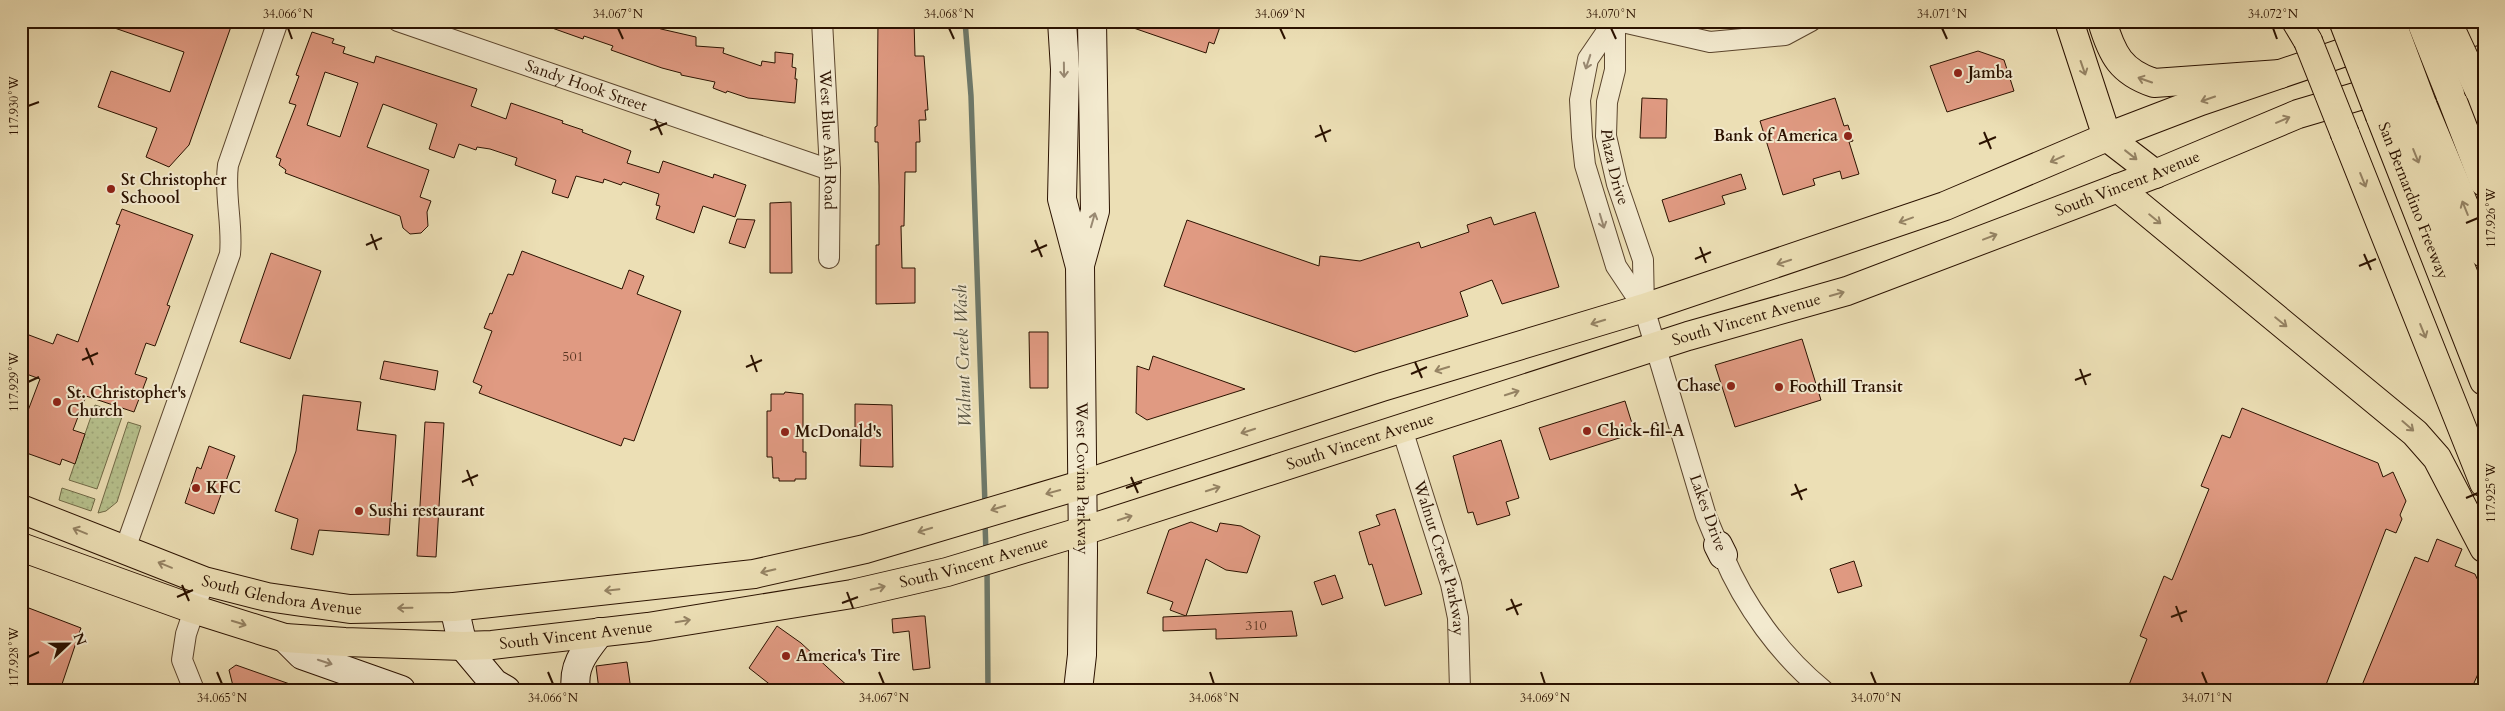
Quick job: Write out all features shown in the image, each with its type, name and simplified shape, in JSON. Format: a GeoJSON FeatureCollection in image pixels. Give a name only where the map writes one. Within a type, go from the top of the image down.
{"type":"FeatureCollection","features":[{"type":"Feature","properties":{"kind":"main road"},"geometry":{"type":"LineString","coordinates":[[2069,21],[2107,137],[2155,174]]}},
{"type":"Feature","properties":{"kind":"main road"},"geometry":{"type":"LineString","coordinates":[[2102,21],[2111,47],[2125,69],[2135,77],[2154,83],[2280,74]]}},
{"type":"Feature","properties":{"kind":"main road"},"geometry":{"type":"LineString","coordinates":[[2422,21],[2484,182]]}},
{"type":"Feature","properties":{"kind":"main road"},"geometry":{"type":"LineString","coordinates":[[454,607],[754,574],[865,549],[1024,500],[1081,485],[1382,387],[1644,308],[1828,248],[1945,206],[2107,137],[2280,74],[2388,30],[2443,21]]}},
{"type":"Feature","properties":{"kind":"main road"},"geometry":{"type":"LineString","coordinates":[[2447,21],[2482,95]]}},
{"type":"Feature","properties":{"kind":"main road","name":"San Bernardino Freeway"},"geometry":{"type":"LineString","coordinates":[[2351,22],[2400,110],[2484,381]]}},
{"type":"Feature","properties":{"kind":"main road"},"geometry":{"type":"LineString","coordinates":[[2388,30],[2400,110],[2484,326]]}},
{"type":"Feature","properties":{"kind":"main road"},"geometry":{"type":"LineString","coordinates":[[2302,31],[2484,483]]}},
{"type":"Feature","properties":{"kind":"main road","name":"South Vincent Avenue"},"geometry":{"type":"LineString","coordinates":[[285,638],[463,646],[600,632],[852,594],[974,564],[1083,531],[1656,347],[1847,291],[2155,174],[2298,114],[2484,58]]}},
{"type":"Feature","properties":{"kind":"main road"},"geometry":{"type":"LineString","coordinates":[[2400,110],[2484,253]]}},
{"type":"Feature","properties":{"kind":"main road"},"geometry":{"type":"LineString","coordinates":[[2118,188],[2415,433],[2438,458],[2484,548]]}},
{"type":"Feature","properties":{"kind":"main road","name":"South Glendora Avenue"},"geometry":{"type":"LineString","coordinates":[[21,509],[204,581],[267,597],[350,610],[454,607]]}},
{"type":"Feature","properties":{"kind":"main road","name":"South Glendora Avenue"},"geometry":{"type":"LineString","coordinates":[[21,548],[193,609],[285,638]]}},
{"type":"Feature","properties":{"kind":"main road"},"geometry":{"type":"LineString","coordinates":[[114,581],[125,549]]}},
{"type":"Feature","properties":{"kind":"street"},"geometry":{"type":"LineString","coordinates":[[125,549],[230,254],[232,236],[225,182],[228,165],[278,21]]}},
{"type":"Feature","properties":{"kind":"street","name":"Sandy Hook Street"},"geometry":{"type":"LineString","coordinates":[[398,21],[830,170]]}},
{"type":"Feature","properties":{"kind":"street","name":"West Blue Ash Road"},"geometry":{"type":"LineString","coordinates":[[822,21],[830,170],[829,258]]}},
{"type":"Feature","properties":{"kind":"street","name":"West Covina Parkway"},"geometry":{"type":"LineString","coordinates":[[1062,21],[1065,69],[1062,199],[1080,267],[1083,531],[1082,655],[1078,690]]}},
{"type":"Feature","properties":{"kind":"street","name":"West Covina Parkway"},"geometry":{"type":"LineString","coordinates":[[1080,267],[1095,211],[1092,21]]}},
{"type":"Feature","properties":{"kind":"street"},"geometry":{"type":"LineString","coordinates":[[1644,308],[1616,266],[1585,165],[1580,100],[1588,59],[1615,21],[1710,42],[1785,35],[1811,21]]}},
{"type":"Feature","properties":{"kind":"street","name":"Plaza Drive"},"geometry":{"type":"LineString","coordinates":[[1615,21],[1615,70],[1608,102],[1606,136],[1617,184],[1643,260],[1644,308]]}},
{"type":"Feature","properties":{"kind":"street","name":"Lakes Drive"},"geometry":{"type":"LineString","coordinates":[[1644,308],[1706,516],[1720,550],[1760,622],[1809,678],[1823,690]]}},
{"type":"Feature","properties":{"kind":"street","name":"Walnut Creek Parkway"},"geometry":{"type":"LineString","coordinates":[[1402,429],[1450,584],[1458,618],[1460,690]]}},
{"type":"Feature","properties":{"kind":"street"},"geometry":{"type":"LineString","coordinates":[[194,690],[182,660],[193,609],[204,581]]}},
{"type":"Feature","properties":{"kind":"street"},"geometry":{"type":"LineString","coordinates":[[454,607],[463,646],[494,683],[506,690]]}},
{"type":"Feature","properties":{"kind":"street"},"geometry":{"type":"LineString","coordinates":[[576,690],[574,670],[583,654],[600,632]]}},
{"type":"Feature","properties":{"kind":"street"},"geometry":{"type":"LineString","coordinates":[[285,638],[302,655],[401,690]]}},
{"type":"Feature","properties":{"kind":"green space"},"geometry":{"type":"Polygon","coordinates":[[[95,405],[123,414],[97,489],[69,480],[95,405]]]}},
{"type":"Feature","properties":{"kind":"green space"},"geometry":{"type":"Polygon","coordinates":[[[128,422],[141,426],[117,502],[106,511],[98,513],[128,422]]]}},
{"type":"Feature","properties":{"kind":"green space"},"geometry":{"type":"Polygon","coordinates":[[[62,488],[95,499],[91,511],[59,500],[62,488]]]}},
{"type":"Feature","properties":{"kind":"building"},"geometry":{"type":"Polygon","coordinates":[[[104,21],[233,21],[189,145],[169,167],[146,157],[157,128],[98,107],[111,71],[170,92],[184,52],[103,24],[104,21]]]}},
{"type":"Feature","properties":{"kind":"building"},"geometry":{"type":"Polygon","coordinates":[[[539,21],[639,21],[661,29],[696,37],[696,46],[724,48],[723,53],[761,66],[762,61],[775,63],[775,52],[793,54],[792,67],[796,68],[795,79],[797,79],[795,103],[748,98],[727,91],[726,93],[713,88],[715,82],[681,75],[681,73],[611,50],[613,46],[584,36],[583,39],[538,23],[539,21]]]}},
{"type":"Feature","properties":{"kind":"building"},"geometry":{"type":"Polygon","coordinates":[[[878,21],[914,21],[915,56],[924,56],[928,110],[925,110],[926,120],[919,120],[920,142],[916,142],[916,172],[905,172],[904,226],[901,226],[902,268],[915,268],[915,303],[876,304],[876,245],[879,245],[878,142],[875,142],[875,127],[877,126],[878,21]]]}},
{"type":"Feature","properties":{"kind":"building"},"geometry":{"type":"Polygon","coordinates":[[[1122,21],[1222,21],[1214,44],[1209,42],[1206,53],[1122,24],[1122,21]]]}},
{"type":"Feature","properties":{"kind":"building"},"geometry":{"type":"Polygon","coordinates":[[[312,32],[334,39],[332,43],[345,47],[343,53],[374,63],[376,56],[477,89],[471,106],[506,119],[511,103],[563,121],[562,123],[583,130],[582,132],[631,151],[627,163],[659,173],[663,161],[713,178],[714,174],[746,185],[735,217],[703,206],[694,233],[656,219],[660,206],[656,205],[659,194],[623,182],[621,185],[604,179],[603,183],[576,176],[568,198],[552,193],[556,180],[515,165],[517,158],[490,149],[477,147],[476,150],[459,144],[454,158],[429,149],[437,124],[383,104],[367,147],[429,170],[420,197],[431,201],[427,212],[428,226],[421,233],[410,234],[403,228],[400,216],[285,173],[286,170],[279,165],[281,159],[276,157],[296,105],[289,103],[299,76],[296,75],[312,32]],[[325,72],[307,125],[340,137],[358,83],[325,72]]]}},
{"type":"Feature","properties":{"kind":"building"},"geometry":{"type":"Polygon","coordinates":[[[1978,51],[2004,60],[2014,91],[1947,112],[1930,66],[1978,51]]]}},
{"type":"Feature","properties":{"kind":"building"},"geometry":{"type":"Polygon","coordinates":[[[1642,98],[1667,99],[1666,138],[1640,138],[1642,98]]]}},
{"type":"Feature","properties":{"kind":"building"},"geometry":{"type":"Polygon","coordinates":[[[1835,98],[1844,126],[1848,125],[1853,141],[1849,142],[1859,174],[1842,179],[1840,171],[1813,179],[1815,185],[1783,195],[1760,121],[1835,98]]]}},
{"type":"Feature","properties":{"kind":"building"},"geometry":{"type":"Polygon","coordinates":[[[1741,174],[1746,189],[1722,196],[1725,204],[1669,222],[1662,200],[1741,174]]]}},
{"type":"Feature","properties":{"kind":"building"},"geometry":{"type":"Polygon","coordinates":[[[791,202],[792,273],[770,273],[770,203],[791,202]]]}},
{"type":"Feature","properties":{"kind":"building"},"geometry":{"type":"Polygon","coordinates":[[[122,209],[193,235],[167,305],[170,306],[155,346],[146,343],[135,374],[147,378],[134,412],[86,396],[73,430],[85,434],[75,464],[62,459],[60,465],[21,451],[21,429],[40,379],[21,372],[21,332],[53,344],[57,334],[78,342],[120,225],[116,224],[122,209]]]}},
{"type":"Feature","properties":{"kind":"building"},"geometry":{"type":"Polygon","coordinates":[[[1535,212],[1559,287],[1502,304],[1492,280],[1460,292],[1468,316],[1355,352],[1164,286],[1187,220],[1319,266],[1320,256],[1360,261],[1419,242],[1421,248],[1469,232],[1467,225],[1491,217],[1494,225],[1535,212]]]}},
{"type":"Feature","properties":{"kind":"building"},"geometry":{"type":"Polygon","coordinates":[[[737,219],[755,220],[745,248],[729,243],[737,219]]]}},
{"type":"Feature","properties":{"kind":"building"},"geometry":{"type":"Polygon","coordinates":[[[522,251],[622,289],[629,270],[644,276],[637,294],[681,311],[634,441],[624,438],[621,446],[479,393],[482,386],[473,382],[492,331],[484,328],[490,313],[492,314],[508,274],[513,275],[522,251]]]}},
{"type":"Feature","properties":{"kind":"building"},"geometry":{"type":"Polygon","coordinates":[[[271,253],[321,271],[290,359],[240,342],[271,253]]]}},
{"type":"Feature","properties":{"kind":"building"},"geometry":{"type":"Polygon","coordinates":[[[1029,332],[1048,332],[1048,388],[1030,388],[1029,332]]]}},
{"type":"Feature","properties":{"kind":"building"},"geometry":{"type":"Polygon","coordinates":[[[1802,339],[1821,400],[1735,427],[1715,365],[1802,339]]]}},
{"type":"Feature","properties":{"kind":"building"},"geometry":{"type":"Polygon","coordinates":[[[1153,356],[1245,389],[1147,420],[1136,413],[1137,366],[1149,370],[1153,356]]]}},
{"type":"Feature","properties":{"kind":"building"},"geometry":{"type":"Polygon","coordinates":[[[384,361],[438,371],[435,390],[380,379],[384,361]]]}},
{"type":"Feature","properties":{"kind":"building","name":"McDonald's"},"geometry":{"type":"Polygon","coordinates":[[[785,392],[803,394],[803,452],[806,452],[806,479],[795,479],[795,481],[779,481],[779,478],[773,478],[772,457],[767,457],[767,411],[771,411],[771,394],[784,394],[785,392]]]}},
{"type":"Feature","properties":{"kind":"building"},"geometry":{"type":"Polygon","coordinates":[[[303,395],[361,402],[357,430],[396,435],[389,535],[319,530],[313,555],[291,549],[298,519],[275,511],[296,451],[303,395]]]}},
{"type":"Feature","properties":{"kind":"building","name":"Chick-fil-A"},"geometry":{"type":"Polygon","coordinates":[[[1625,401],[1635,433],[1550,460],[1539,428],[1625,401]]]}},
{"type":"Feature","properties":{"kind":"building"},"geometry":{"type":"Polygon","coordinates":[[[855,404],[892,405],[893,467],[860,466],[861,435],[855,435],[855,404]]]}},
{"type":"Feature","properties":{"kind":"building"},"geometry":{"type":"Polygon","coordinates":[[[2242,408],[2378,463],[2383,477],[2393,472],[2406,501],[2400,515],[2402,519],[2396,533],[2386,529],[2324,690],[2127,690],[2147,639],[2140,636],[2164,576],[2172,580],[2209,489],[2201,486],[2222,435],[2230,438],[2242,408]]]}},
{"type":"Feature","properties":{"kind":"building"},"geometry":{"type":"Polygon","coordinates":[[[425,422],[444,423],[436,557],[417,556],[425,422]]]}},
{"type":"Feature","properties":{"kind":"building"},"geometry":{"type":"Polygon","coordinates":[[[1501,440],[1519,498],[1506,502],[1510,515],[1477,525],[1473,512],[1468,513],[1453,456],[1501,440]]]}},
{"type":"Feature","properties":{"kind":"building"},"geometry":{"type":"Polygon","coordinates":[[[209,446],[235,456],[214,514],[185,503],[197,467],[201,469],[209,446]]]}},
{"type":"Feature","properties":{"kind":"building"},"geometry":{"type":"Polygon","coordinates":[[[1395,509],[1422,594],[1385,606],[1372,564],[1369,565],[1359,532],[1380,525],[1376,515],[1395,509]]]}},
{"type":"Feature","properties":{"kind":"building"},"geometry":{"type":"Polygon","coordinates":[[[1191,522],[1217,532],[1220,523],[1241,526],[1260,536],[1247,573],[1226,570],[1206,559],[1186,616],[1170,610],[1173,602],[1147,593],[1169,530],[1191,522]]]}},
{"type":"Feature","properties":{"kind":"building"},"geometry":{"type":"Polygon","coordinates":[[[2437,539],[2462,549],[2455,566],[2475,574],[2484,594],[2484,660],[2471,690],[2360,690],[2415,557],[2428,562],[2437,539]]]}},
{"type":"Feature","properties":{"kind":"building"},"geometry":{"type":"Polygon","coordinates":[[[1854,561],[1862,586],[1838,593],[1830,569],[1854,561]]]}},
{"type":"Feature","properties":{"kind":"building"},"geometry":{"type":"Polygon","coordinates":[[[1335,575],[1343,598],[1322,605],[1314,582],[1335,575]]]}},
{"type":"Feature","properties":{"kind":"building"},"geometry":{"type":"Polygon","coordinates":[[[21,605],[81,628],[60,690],[45,690],[21,681],[21,605]]]}},
{"type":"Feature","properties":{"kind":"building"},"geometry":{"type":"Polygon","coordinates":[[[1292,611],[1297,636],[1216,639],[1216,629],[1163,631],[1163,617],[1292,611]]]}},
{"type":"Feature","properties":{"kind":"building"},"geometry":{"type":"Polygon","coordinates":[[[925,616],[930,668],[913,670],[909,631],[893,633],[892,619],[925,616]]]}},
{"type":"Feature","properties":{"kind":"building","name":"America's Tire"},"geometry":{"type":"Polygon","coordinates":[[[777,626],[801,643],[852,690],[777,690],[749,668],[777,626]]]}},
{"type":"Feature","properties":{"kind":"building"},"geometry":{"type":"Polygon","coordinates":[[[627,662],[631,690],[599,690],[596,666],[627,662]]]}},
{"type":"Feature","properties":{"kind":"building"},"geometry":{"type":"Polygon","coordinates":[[[236,665],[301,688],[301,690],[234,690],[229,670],[236,665]]]}},
{"type":"Feature","properties":{"kind":"waterway","name":"Walnut Creek Wash"},"geometry":{"type":"LineString","coordinates":[[965,21],[971,96],[985,505]]}},
{"type":"Feature","properties":{"kind":"waterway","name":"Walnut Creek Wash"},"geometry":{"type":"LineString","coordinates":[[985,522],[986,553]]}},
{"type":"Feature","properties":{"kind":"waterway","name":"Walnut Creek Wash"},"geometry":{"type":"LineString","coordinates":[[987,567],[988,690]]}},
{"type":"Feature","properties":{"kind":"place","name":"Jamba"},"geometry":{"type":"Point","coordinates":[1958,73]}},
{"type":"Feature","properties":{"kind":"place","name":"Bank of America"},"geometry":{"type":"Point","coordinates":[1848,136]}},
{"type":"Feature","properties":{"kind":"place","name":"St Christopher Schoool"},"geometry":{"type":"Point","coordinates":[111,189]}},
{"type":"Feature","properties":{"kind":"place","name":"Chase"},"geometry":{"type":"Point","coordinates":[1731,386]}},
{"type":"Feature","properties":{"kind":"place","name":"Foothill Transit"},"geometry":{"type":"Point","coordinates":[1779,387]}},
{"type":"Feature","properties":{"kind":"place","name":"St. Christopher's Church"},"geometry":{"type":"Point","coordinates":[57,402]}},
{"type":"Feature","properties":{"kind":"place","name":"Chick-fil-A"},"geometry":{"type":"Point","coordinates":[1587,431]}},
{"type":"Feature","properties":{"kind":"place","name":"McDonald's"},"geometry":{"type":"Point","coordinates":[785,432]}},
{"type":"Feature","properties":{"kind":"place","name":"KFC"},"geometry":{"type":"Point","coordinates":[196,488]}},
{"type":"Feature","properties":{"kind":"place","name":"Sushi restaurant"},"geometry":{"type":"Point","coordinates":[359,511]}},
{"type":"Feature","properties":{"kind":"place","name":"America's Tire"},"geometry":{"type":"Point","coordinates":[786,656]}}]}
